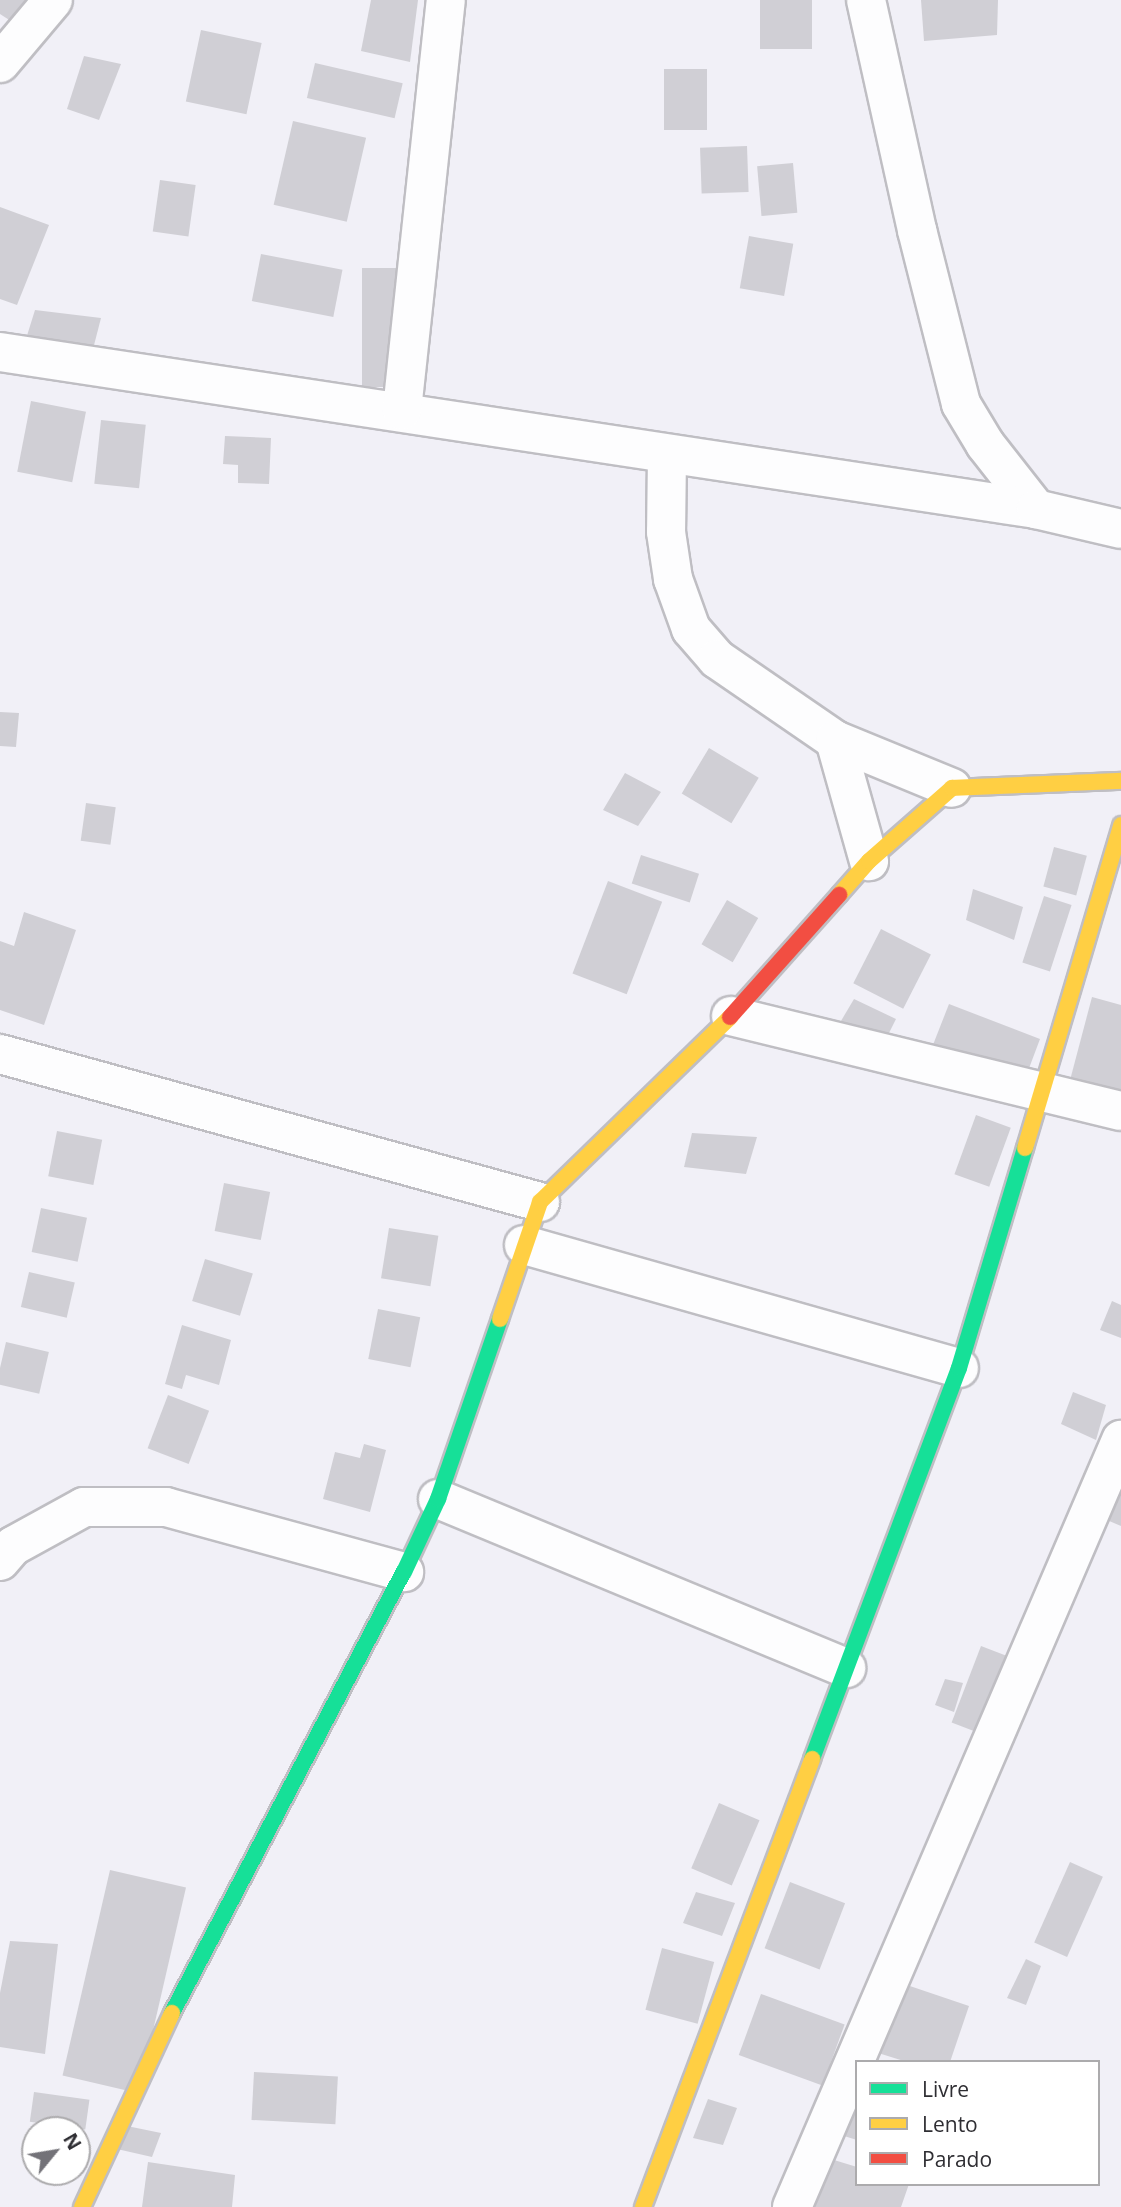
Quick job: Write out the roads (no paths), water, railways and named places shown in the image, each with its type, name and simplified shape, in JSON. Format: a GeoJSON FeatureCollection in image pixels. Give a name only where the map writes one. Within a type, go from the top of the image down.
{"type":"FeatureCollection","features":[{"type":"Feature","properties":{"kind":"street"},"geometry":{"type":"LineString","coordinates":[[0,63],[53,0]]}},
{"type":"Feature","properties":{"kind":"street"},"geometry":{"type":"LineString","coordinates":[[402,410],[446,0]]}},
{"type":"Feature","properties":{"kind":"street"},"geometry":{"type":"LineString","coordinates":[[866,0],[917,230],[961,404],[985,444],[1036,509]]}},
{"type":"Feature","properties":{"kind":"street"},"geometry":{"type":"LineString","coordinates":[[0,352],[402,410],[667,455],[1036,509],[1121,529]]}},
{"type":"Feature","properties":{"kind":"street"},"geometry":{"type":"LineString","coordinates":[[667,455],[666,532],[673,579],[691,629],[717,659],[835,740],[952,788],[1121,781]]}},
{"type":"Feature","properties":{"kind":"street"},"geometry":{"type":"LineString","coordinates":[[835,740],[869,860]]}},
{"type":"Feature","properties":{"kind":"street"},"geometry":{"type":"LineString","coordinates":[[82,2207],[188,1979],[404,1572],[439,1499],[540,1202],[731,1016],[869,860],[952,788]]}},
{"type":"Feature","properties":{"kind":"street"},"geometry":{"type":"LineString","coordinates":[[643,2207],[959,1368],[1045,1091],[1121,825]]}},
{"type":"Feature","properties":{"kind":"street"},"geometry":{"type":"LineString","coordinates":[[731,1016],[1121,1111]]}},
{"type":"Feature","properties":{"kind":"street"},"geometry":{"type":"LineString","coordinates":[[0,1054],[540,1202]]}},
{"type":"Feature","properties":{"kind":"street"},"geometry":{"type":"LineString","coordinates":[[524,1245],[959,1368]]}},
{"type":"Feature","properties":{"kind":"street"},"geometry":{"type":"LineString","coordinates":[[855,2060],[1121,1440]]}},
{"type":"Feature","properties":{"kind":"street"},"geometry":{"type":"LineString","coordinates":[[439,1499],[846,1668]]}},
{"type":"Feature","properties":{"kind":"street"},"geometry":{"type":"LineString","coordinates":[[0,1561],[13,1546],[83,1507],[166,1507],[404,1572]]}},
{"type":"Feature","properties":{"kind":"street"},"geometry":{"type":"LineString","coordinates":[[792,2207],[855,2060]]}}]}
